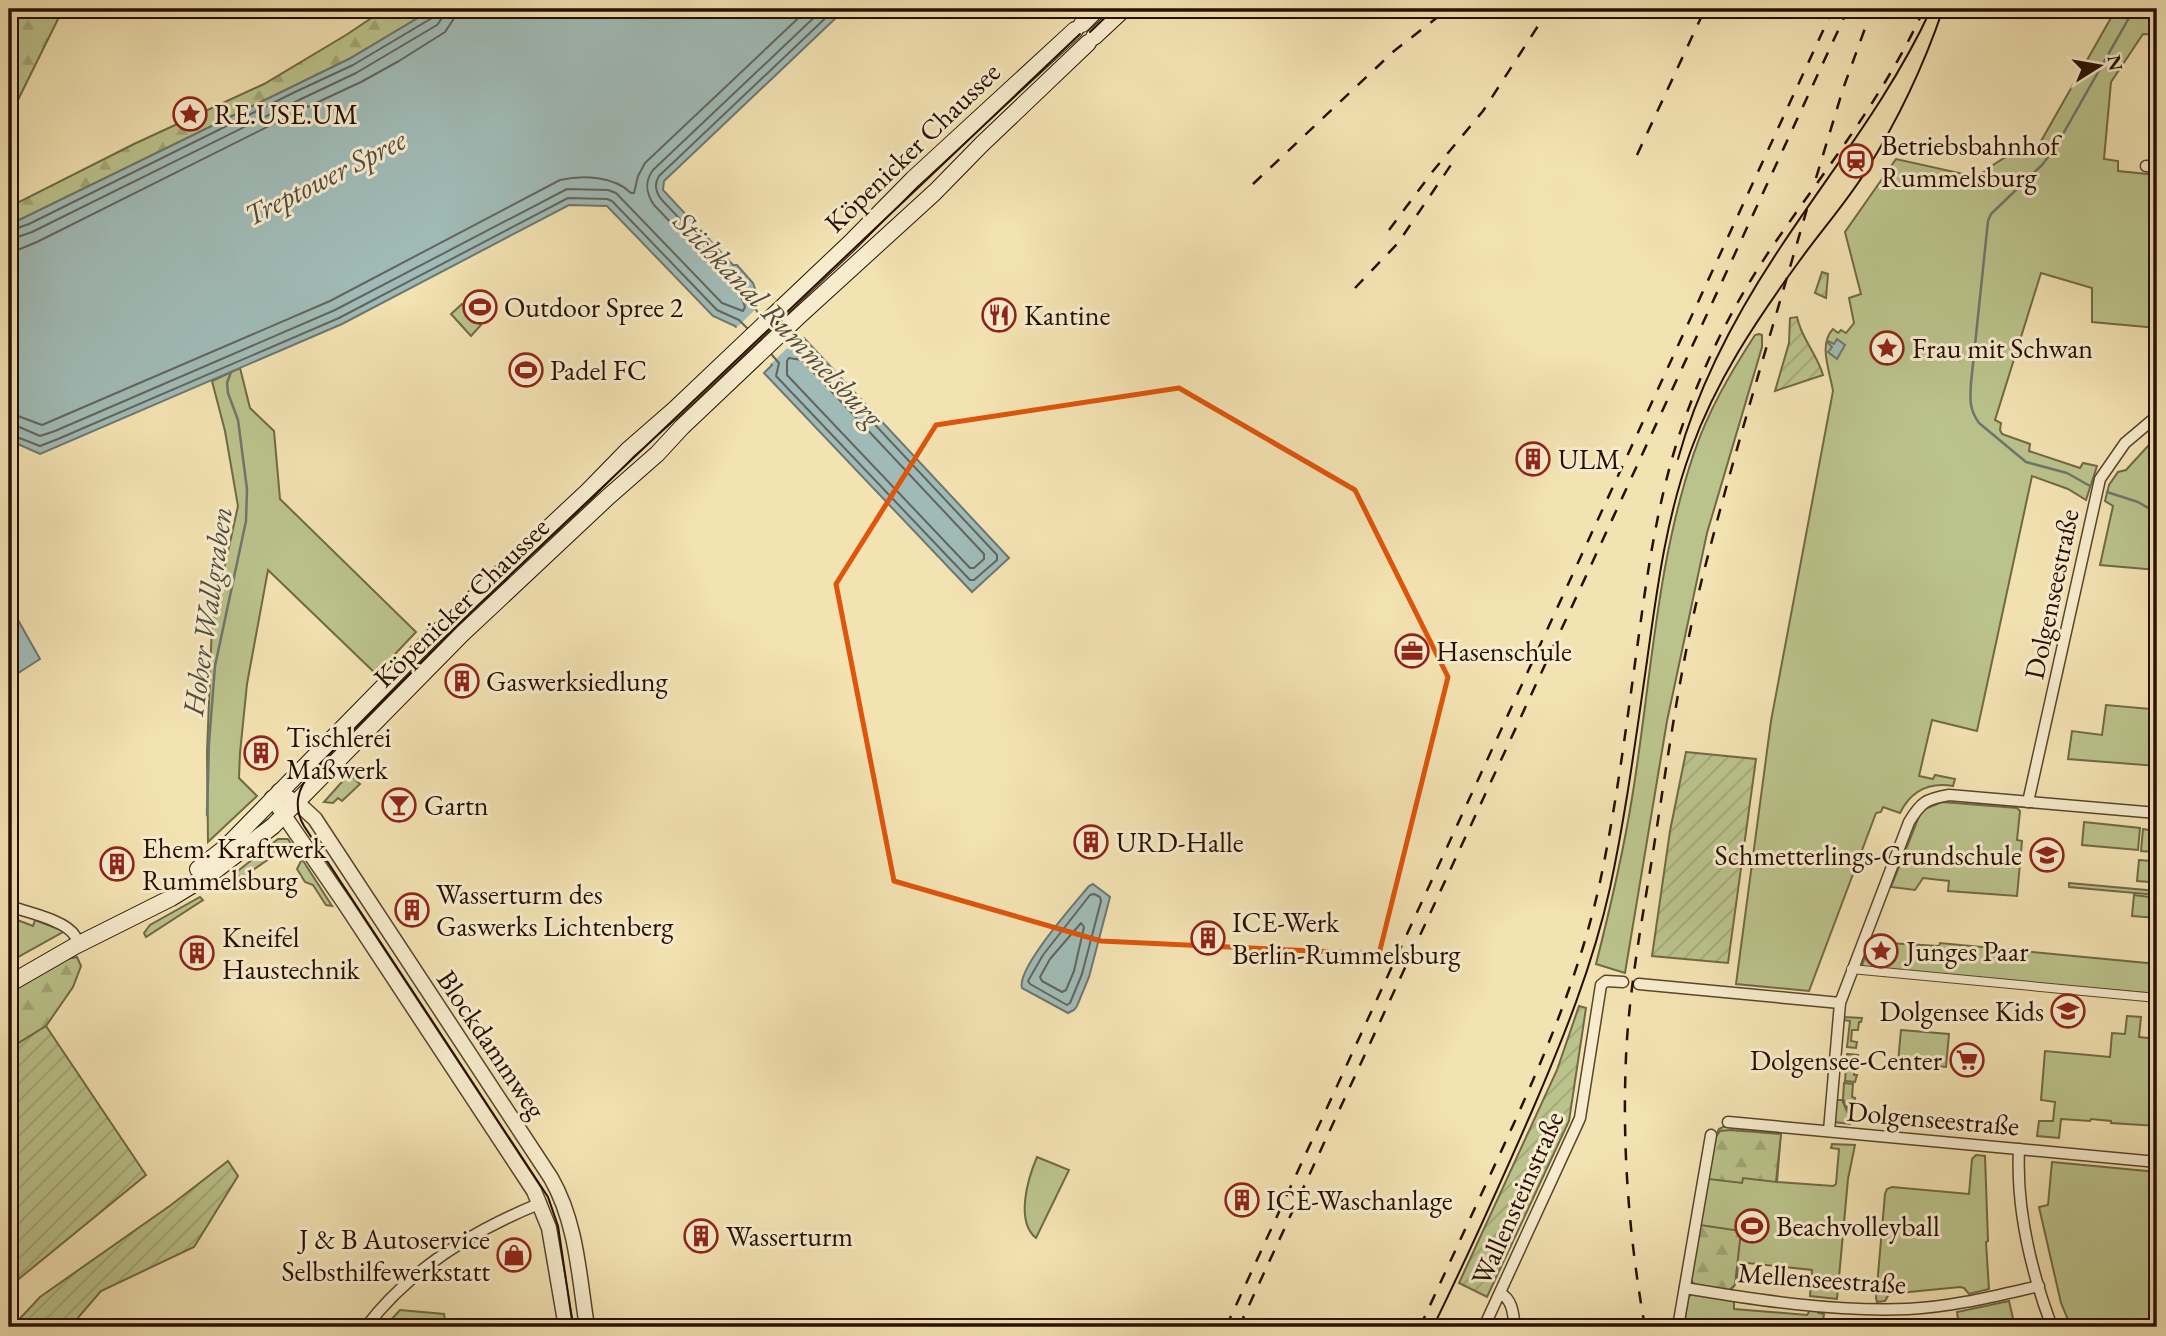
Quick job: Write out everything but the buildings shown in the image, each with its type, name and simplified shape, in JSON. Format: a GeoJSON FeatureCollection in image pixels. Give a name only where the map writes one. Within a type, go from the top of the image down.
{"type":"FeatureCollection","features":[{"type":"Feature","properties":{"kind":"main road","name":"Köpenicker Chaussee"},"geometry":{"type":"LineString","coordinates":[[211,867],[276,795],[429,640],[850,243],[913,179],[1097,9]]}},
{"type":"Feature","properties":{"kind":"main road","name":"Köpenicker Chaussee"},"geometry":{"type":"LineString","coordinates":[[211,867],[284,816],[452,644],[650,461],[798,317],[935,192],[1124,9]]}},
{"type":"Feature","properties":{"kind":"main road"},"geometry":{"type":"LineString","coordinates":[[9,973],[211,867]]}},
{"type":"Feature","properties":{"kind":"main road"},"geometry":{"type":"LineString","coordinates":[[9,984],[75,946],[154,908],[211,867]]}},
{"type":"Feature","properties":{"kind":"street","name":"Dolgenseestraße"},"geometry":{"type":"LineString","coordinates":[[2028,802],[2100,479],[2125,443],[2157,416]]}},
{"type":"Feature","properties":{"kind":"street","name":"Blockdammweg"},"geometry":{"type":"LineString","coordinates":[[276,795],[297,803],[317,822],[560,1194],[572,1232],[587,1327]]}},
{"type":"Feature","properties":{"kind":"street","name":"Blockdammweg"},"geometry":{"type":"LineString","coordinates":[[276,795],[284,816],[359,925],[541,1203],[551,1236],[566,1327]]}},
{"type":"Feature","properties":{"kind":"street","name":"Dolgenseestraße"},"geometry":{"type":"LineString","coordinates":[[1829,1131],[1840,1003],[1909,822],[1927,799],[1949,795],[2157,813]]}},
{"type":"Feature","properties":{"kind":"street"},"geometry":{"type":"LineString","coordinates":[[9,906],[61,924],[75,936]]}},
{"type":"Feature","properties":{"kind":"street"},"geometry":{"type":"LineString","coordinates":[[1852,969],[2157,998]]}},
{"type":"Feature","properties":{"kind":"street","name":"Wallensteinstraße"},"geometry":{"type":"LineString","coordinates":[[1484,1327],[1580,1118],[1601,985],[1606,981],[1623,982]]}},
{"type":"Feature","properties":{"kind":"street"},"geometry":{"type":"LineString","coordinates":[[1639,984],[1840,1003]]}},
{"type":"Feature","properties":{"kind":"street","name":"Dolgenseestraße"},"geometry":{"type":"LineString","coordinates":[[1728,1122],[2157,1162]]}},
{"type":"Feature","properties":{"kind":"street"},"geometry":{"type":"LineString","coordinates":[[1678,1327],[1711,1135]]}},
{"type":"Feature","properties":{"kind":"street"},"geometry":{"type":"LineString","coordinates":[[2019,1149],[2017,1174],[2023,1225],[2052,1327]]}},
{"type":"Feature","properties":{"kind":"street"},"geometry":{"type":"LineString","coordinates":[[366,1327],[418,1271],[473,1236],[560,1194]]}},
{"type":"Feature","properties":{"kind":"street","name":"Mellenseestraße"},"geometry":{"type":"LineString","coordinates":[[1685,1288],[1806,1304],[1909,1309],[1961,1304],[2039,1286]]}},
{"type":"Feature","properties":{"kind":"street"},"geometry":{"type":"LineString","coordinates":[[1500,1293],[1510,1302],[1515,1327]]}},
{"type":"Feature","properties":{"kind":"highlighted area"},"geometry":{"type":"Polygon","coordinates":[[[1179,388],[1355,490],[1448,677],[1379,954],[1101,941],[894,881],[836,584],[936,425],[1179,388]]]}},
{"type":"Feature","properties":{"kind":"green space"},"geometry":{"type":"Polygon","coordinates":[[[9,9],[63,9],[9,118],[9,9]]]}},
{"type":"Feature","properties":{"kind":"green space"},"geometry":{"type":"Polygon","coordinates":[[[385,9],[433,9],[349,59],[9,225],[9,207],[134,144],[264,84],[385,9]]]}},
{"type":"Feature","properties":{"kind":"green space"},"geometry":{"type":"Polygon","coordinates":[[[2116,9],[2157,9],[2157,35],[2143,34],[2111,82],[2104,159],[2118,161],[2118,171],[2157,175],[2157,328],[2092,322],[2092,288],[2041,273],[1995,420],[2001,423],[2002,434],[2030,444],[2029,451],[2080,468],[2083,463],[2097,466],[2086,500],[2068,489],[2032,476],[1977,731],[1932,720],[1919,776],[1933,779],[1935,775],[1955,779],[1953,786],[1936,785],[1922,790],[1904,805],[1900,813],[1883,807],[1881,812],[1876,813],[1809,991],[1736,984],[1771,721],[1833,391],[1826,359],[1826,342],[1833,329],[1838,333],[1841,330],[1846,333],[1854,323],[1849,298],[1861,294],[1845,232],[1896,159],[1977,177],[2011,155],[2036,150],[2116,9]]]}},
{"type":"Feature","properties":{"kind":"green space"},"geometry":{"type":"Polygon","coordinates":[[[1822,272],[1828,274],[1826,298],[1815,293],[1822,272]]]}},
{"type":"Feature","properties":{"kind":"green space","name":"Outdoor Spree 2"},"geometry":{"type":"Polygon","coordinates":[[[476,292],[495,313],[484,323],[465,302],[476,292]]]}},
{"type":"Feature","properties":{"kind":"green space"},"geometry":{"type":"Polygon","coordinates":[[[462,304],[481,325],[471,336],[451,314],[462,304]]]}},
{"type":"Feature","properties":{"kind":"green space"},"geometry":{"type":"Polygon","coordinates":[[[1797,317],[1823,375],[1775,391],[1789,343],[1790,318],[1797,317]]]}},
{"type":"Feature","properties":{"kind":"green space"},"geometry":{"type":"Polygon","coordinates":[[[1755,335],[1762,335],[1762,347],[1707,533],[1667,721],[1625,973],[1596,964],[1628,819],[1671,538],[1681,495],[1706,422],[1737,363],[1755,335]]]}},
{"type":"Feature","properties":{"kind":"green space"},"geometry":{"type":"Polygon","coordinates":[[[240,368],[250,408],[274,431],[280,499],[416,632],[376,674],[268,570],[247,684],[240,753],[239,778],[257,796],[208,842],[207,753],[212,624],[238,506],[225,431],[212,381],[240,368]]]}},
{"type":"Feature","properties":{"kind":"green space"},"geometry":{"type":"Polygon","coordinates":[[[2157,436],[2157,570],[2100,565],[2113,506],[2105,501],[2109,485],[2118,472],[2126,470],[2157,436]]]}},
{"type":"Feature","properties":{"kind":"green space"},"geometry":{"type":"Polygon","coordinates":[[[2157,638],[2157,766],[2068,759],[2072,731],[2102,735],[2106,705],[2150,709],[2157,638]]]}},
{"type":"Feature","properties":{"kind":"green space"},"geometry":{"type":"Polygon","coordinates":[[[1686,752],[1756,759],[1728,963],[1652,956],[1670,831],[1686,752]]]}},
{"type":"Feature","properties":{"kind":"green space"},"geometry":{"type":"Polygon","coordinates":[[[349,774],[360,784],[342,801],[338,798],[333,803],[324,802],[349,774]]]}},
{"type":"Feature","properties":{"kind":"green space"},"geometry":{"type":"Polygon","coordinates":[[[1942,802],[2017,808],[2020,811],[2017,840],[2022,841],[2017,896],[1948,891],[1949,881],[1923,878],[1915,890],[1891,887],[1920,814],[1942,802]]]}},
{"type":"Feature","properties":{"kind":"green space"},"geometry":{"type":"Polygon","coordinates":[[[2084,822],[2140,828],[2138,850],[2082,845],[2084,822]]]}},
{"type":"Feature","properties":{"kind":"green space"},"geometry":{"type":"Polygon","coordinates":[[[2143,829],[2155,831],[2153,852],[2141,851],[2143,829]]]}},
{"type":"Feature","properties":{"kind":"green space"},"geometry":{"type":"Polygon","coordinates":[[[278,839],[288,839],[296,852],[283,857],[279,852],[250,872],[253,878],[242,878],[234,874],[278,839]]]}},
{"type":"Feature","properties":{"kind":"green space"},"geometry":{"type":"Polygon","coordinates":[[[302,859],[332,906],[326,905],[313,885],[305,882],[297,869],[302,859]]]}},
{"type":"Feature","properties":{"kind":"green space"},"geometry":{"type":"Polygon","coordinates":[[[2139,860],[2151,861],[2149,882],[2137,881],[2139,860]]]}},
{"type":"Feature","properties":{"kind":"green space"},"geometry":{"type":"Polygon","coordinates":[[[2069,883],[2157,891],[2157,895],[2069,887],[2069,883]]]}},
{"type":"Feature","properties":{"kind":"green space"},"geometry":{"type":"Polygon","coordinates":[[[2134,895],[2157,898],[2157,918],[2132,916],[2134,895]]]}},
{"type":"Feature","properties":{"kind":"green space"},"geometry":{"type":"Polygon","coordinates":[[[200,897],[203,900],[146,937],[144,933],[150,925],[200,897]]]}},
{"type":"Feature","properties":{"kind":"green space"},"geometry":{"type":"Polygon","coordinates":[[[12,918],[33,926],[35,920],[63,932],[9,962],[9,928],[12,918]]]}},
{"type":"Feature","properties":{"kind":"green space"},"geometry":{"type":"Polygon","coordinates":[[[1871,942],[1939,946],[1940,943],[2157,964],[2157,994],[1861,968],[1871,942]]]}},
{"type":"Feature","properties":{"kind":"green space"},"geometry":{"type":"Polygon","coordinates":[[[77,957],[81,966],[73,987],[46,1026],[9,1049],[9,991],[67,959],[77,957]]]}},
{"type":"Feature","properties":{"kind":"green space"},"geometry":{"type":"Polygon","coordinates":[[[1579,1006],[1586,1008],[1569,1121],[1487,1297],[1459,1283],[1557,1070],[1579,1006]]]}},
{"type":"Feature","properties":{"kind":"green space"},"geometry":{"type":"Polygon","coordinates":[[[2127,1016],[2141,1017],[2139,1037],[2157,1039],[2157,1126],[2091,1119],[2061,1119],[2059,1138],[2037,1136],[2039,1121],[2053,1121],[2055,1102],[2041,1100],[2045,1051],[2110,1057],[2112,1033],[2125,1034],[2127,1016]]]}},
{"type":"Feature","properties":{"kind":"green space"},"geometry":{"type":"Polygon","coordinates":[[[1843,1017],[1862,1018],[1858,1030],[1852,1030],[1851,1041],[1857,1042],[1856,1048],[1847,1047],[1850,1021],[1843,1020],[1843,1017]]]}},
{"type":"Feature","properties":{"kind":"green space"},"geometry":{"type":"Polygon","coordinates":[[[46,1026],[146,1175],[9,1287],[9,1049],[46,1026]]]}},
{"type":"Feature","properties":{"kind":"green space"},"geometry":{"type":"Polygon","coordinates":[[[1901,1030],[1949,1034],[1946,1067],[1898,1062],[1901,1030]]]}},
{"type":"Feature","properties":{"kind":"green space"},"geometry":{"type":"Polygon","coordinates":[[[1847,1054],[1858,1055],[1858,1060],[1855,1061],[1855,1082],[1845,1081],[1847,1054]]]}},
{"type":"Feature","properties":{"kind":"green space"},"geometry":{"type":"Polygon","coordinates":[[[1844,1083],[1853,1084],[1852,1097],[1855,1098],[1851,1115],[1843,1099],[1844,1083]]]}},
{"type":"Feature","properties":{"kind":"green space"},"geometry":{"type":"Polygon","coordinates":[[[1835,1100],[1842,1100],[1849,1116],[1853,1117],[1850,1124],[1834,1122],[1835,1100]]]}},
{"type":"Feature","properties":{"kind":"green space"},"geometry":{"type":"Polygon","coordinates":[[[1725,1126],[1781,1131],[1777,1182],[1833,1186],[1836,1184],[1839,1149],[1831,1148],[1832,1144],[1855,1145],[1848,1179],[1837,1299],[1810,1296],[1812,1270],[1738,1262],[1736,1282],[1728,1291],[1692,1282],[1714,1139],[1719,1129],[1725,1126]]]}},
{"type":"Feature","properties":{"kind":"green space"},"geometry":{"type":"Polygon","coordinates":[[[1720,1131],[1781,1134],[1776,1182],[1743,1178],[1742,1183],[1708,1179],[1715,1138],[1720,1131]]]}},
{"type":"Feature","properties":{"kind":"green space"},"geometry":{"type":"Polygon","coordinates":[[[1976,1155],[1985,1156],[1989,1289],[1969,1294],[1960,1287],[1889,1294],[1885,1301],[1877,1302],[1887,1189],[1892,1187],[1969,1194],[1972,1159],[1976,1155]]]}},
{"type":"Feature","properties":{"kind":"green space"},"geometry":{"type":"Polygon","coordinates":[[[1037,1157],[1069,1170],[1036,1238],[1026,1221],[1025,1199],[1037,1157]]]}},
{"type":"Feature","properties":{"kind":"green space"},"geometry":{"type":"Polygon","coordinates":[[[228,1161],[238,1176],[194,1247],[101,1291],[70,1327],[12,1327],[40,1297],[171,1205],[228,1161]]]}},
{"type":"Feature","properties":{"kind":"green space"},"geometry":{"type":"Polygon","coordinates":[[[2052,1162],[2157,1172],[2157,1327],[2071,1327],[2061,1303],[2039,1207],[2048,1205],[2052,1162]]]}},
{"type":"Feature","properties":{"kind":"green space"},"geometry":{"type":"Polygon","coordinates":[[[1700,1225],[1741,1231],[1735,1285],[1728,1291],[1698,1286],[1692,1282],[1700,1225]]]}},
{"type":"Feature","properties":{"kind":"green space"},"geometry":{"type":"Polygon","coordinates":[[[1694,1293],[1734,1298],[1734,1309],[1807,1315],[1811,1309],[1818,1310],[1818,1313],[1824,1314],[1822,1327],[1684,1327],[1688,1297],[1694,1293]]]}},
{"type":"Feature","properties":{"kind":"green space"},"geometry":{"type":"Polygon","coordinates":[[[2009,1301],[2015,1327],[1959,1327],[1957,1312],[2009,1301]]]}},
{"type":"Feature","properties":{"kind":"green space"},"geometry":{"type":"Polygon","coordinates":[[[400,1310],[444,1314],[446,1327],[391,1327],[387,1324],[400,1310]]]}},
{"type":"Feature","properties":{"kind":"water","name":"Treptower Spree"},"geometry":{"type":"Polygon","coordinates":[[[433,9],[868,9],[840,14],[664,181],[663,190],[753,283],[761,305],[797,343],[804,338],[1009,558],[972,592],[764,373],[772,365],[735,326],[713,316],[607,206],[569,205],[342,324],[40,454],[9,440],[9,225],[349,59],[433,9]]]}},
{"type":"Feature","properties":{"kind":"water"},"geometry":{"type":"Polygon","coordinates":[[[1837,339],[1845,345],[1837,359],[1828,352],[1832,347],[1827,342],[1834,344],[1837,339]]]}},
{"type":"Feature","properties":{"kind":"water"},"geometry":{"type":"Polygon","coordinates":[[[9,604],[40,659],[9,679],[9,604]]]}},
{"type":"Feature","properties":{"kind":"water"},"geometry":{"type":"Polygon","coordinates":[[[1093,884],[1110,897],[1089,977],[1077,1006],[1068,1013],[1022,988],[1023,979],[1028,966],[1048,936],[1093,884]]]}},
{"type":"Feature","properties":{"kind":"pier"},"geometry":{"type":"Polygon","coordinates":[[[763,302],[797,339],[760,374],[768,365],[734,330],[763,302]]]}},
{"type":"Feature","properties":{"kind":"waterway"},"geometry":{"type":"LineString","coordinates":[[2090,486],[2067,473],[2026,462],[1979,423],[1971,404],[1971,383],[1988,221],[1991,214],[2042,165],[2055,148],[2134,9]]}},
{"type":"Feature","properties":{"kind":"waterway","name":"Hoher Wallgraben"},"geometry":{"type":"LineString","coordinates":[[207,815],[215,666],[246,521],[247,489],[238,420],[228,393],[227,383],[231,372]]}},
{"type":"Feature","properties":{"kind":"waterway"},"geometry":{"type":"LineString","coordinates":[[2107,492],[2138,502],[2157,513]]}},
{"type":"Feature","properties":{"kind":"tram line"},"geometry":{"type":"LineString","coordinates":[[1090,32],[1114,9]]}},
{"type":"Feature","properties":{"kind":"tram line"},"geometry":{"type":"LineString","coordinates":[[1678,459],[1708,376],[1748,298],[1898,72],[1931,9]]}},
{"type":"Feature","properties":{"kind":"tram line"},"geometry":{"type":"LineString","coordinates":[[1433,1327],[1544,1084],[1595,945],[1621,832],[1663,554],[1691,450],[1712,400],[1752,330],[1878,152],[1909,92],[1943,9]]}},
{"type":"Feature","properties":{"kind":"tram line"},"geometry":{"type":"LineString","coordinates":[[573,1327],[558,1226],[548,1197],[304,826],[298,812],[300,791],[312,772],[470,613],[1080,34]]}},
{"type":"Feature","properties":{"kind":"railway"},"geometry":{"type":"LineString","coordinates":[[1253,184],[1394,51],[1448,9]]}},
{"type":"Feature","properties":{"kind":"railway"},"geometry":{"type":"LineString","coordinates":[[1389,230],[1483,111],[1549,9]]}},
{"type":"Feature","properties":{"kind":"railway"},"geometry":{"type":"LineString","coordinates":[[1637,155],[1705,9]]}},
{"type":"Feature","properties":{"kind":"railway"},"geometry":{"type":"LineString","coordinates":[[1226,1327],[1833,9]]}},
{"type":"Feature","properties":{"kind":"railway"},"geometry":{"type":"LineString","coordinates":[[1239,1327],[1848,9]]}},
{"type":"Feature","properties":{"kind":"railway"},"geometry":{"type":"LineString","coordinates":[[1816,178],[1843,89],[1872,9]]}},
{"type":"Feature","properties":{"kind":"railway"},"geometry":{"type":"LineString","coordinates":[[1420,1327],[1533,1081],[1582,950],[1600,882],[1612,818],[1658,517],[1679,436],[1696,389],[1746,288],[1872,103],[1891,73],[1924,9]]}},
{"type":"Feature","properties":{"kind":"railway"},"geometry":{"type":"LineString","coordinates":[[1355,288],[1398,243],[1457,156]]}},
{"type":"Feature","properties":{"kind":"railway"},"geometry":{"type":"LineString","coordinates":[[1645,1327],[1631,1226],[1625,1125],[1628,1031],[1637,951],[1675,712],[1694,612],[1727,484],[1809,202]]}},
{"type":"Feature","properties":{"kind":"place","name":"RE.USE.UM"},"geometry":{"type":"Point","coordinates":[190,114]}},
{"type":"Feature","properties":{"kind":"place","name":"Betriebsbahnhof Rummelsburg"},"geometry":{"type":"Point","coordinates":[1856,161]}},
{"type":"Feature","properties":{"kind":"place","name":"Outdoor Spree 2"},"geometry":{"type":"Point","coordinates":[480,307]}},
{"type":"Feature","properties":{"kind":"place","name":"Kantine"},"geometry":{"type":"Point","coordinates":[999,315]}},
{"type":"Feature","properties":{"kind":"place","name":"Frau mit Schwan"},"geometry":{"type":"Point","coordinates":[1887,348]}},
{"type":"Feature","properties":{"kind":"place","name":"Padel FC"},"geometry":{"type":"Point","coordinates":[526,370]}},
{"type":"Feature","properties":{"kind":"place","name":"ULM"},"geometry":{"type":"Point","coordinates":[1533,459]}},
{"type":"Feature","properties":{"kind":"place","name":"Hasenschule"},"geometry":{"type":"Point","coordinates":[1412,651]}},
{"type":"Feature","properties":{"kind":"place","name":"Gaswerksiedlung"},"geometry":{"type":"Point","coordinates":[462,681]}},
{"type":"Feature","properties":{"kind":"place","name":"Tischlerei Maßwerk"},"geometry":{"type":"Point","coordinates":[261,753]}},
{"type":"Feature","properties":{"kind":"place","name":"Gartn"},"geometry":{"type":"Point","coordinates":[399,805]}},
{"type":"Feature","properties":{"kind":"place","name":"URD-Halle"},"geometry":{"type":"Point","coordinates":[1091,842]}},
{"type":"Feature","properties":{"kind":"place","name":"Schmetterlings-Grundschule"},"geometry":{"type":"Point","coordinates":[2047,855]}},
{"type":"Feature","properties":{"kind":"place","name":"Ehem. Kraftwerk Rummelsburg"},"geometry":{"type":"Point","coordinates":[117,864]}},
{"type":"Feature","properties":{"kind":"place","name":"Wasserturm des Gaswerks Lichtenberg"},"geometry":{"type":"Point","coordinates":[412,910]}},
{"type":"Feature","properties":{"kind":"place","name":"ICE-Werk Berlin-Rummelsburg"},"geometry":{"type":"Point","coordinates":[1208,938]}},
{"type":"Feature","properties":{"kind":"place","name":"Junges Paar"},"geometry":{"type":"Point","coordinates":[1881,951]}},
{"type":"Feature","properties":{"kind":"place","name":"Kneifel Haustechnik"},"geometry":{"type":"Point","coordinates":[197,953]}},
{"type":"Feature","properties":{"kind":"place","name":"Dolgensee Kids"},"geometry":{"type":"Point","coordinates":[2068,1011]}},
{"type":"Feature","properties":{"kind":"place","name":"Dolgensee-Center"},"geometry":{"type":"Point","coordinates":[1967,1060]}},
{"type":"Feature","properties":{"kind":"place","name":"ICE-Waschanlage"},"geometry":{"type":"Point","coordinates":[1242,1200]}},
{"type":"Feature","properties":{"kind":"place","name":"Beachvolleyball"},"geometry":{"type":"Point","coordinates":[1752,1226]}},
{"type":"Feature","properties":{"kind":"place","name":"Wasserturm"},"geometry":{"type":"Point","coordinates":[701,1236]}},
{"type":"Feature","properties":{"kind":"place","name":"J & B Autoservice Selbsthilfewerkstatt"},"geometry":{"type":"Point","coordinates":[514,1255]}},
{"type":"Feature","properties":{"kind":"water label","name":"Stichkanal Rummelsburg"},"geometry":{"type":"Point","coordinates":[779,319]}}]}
